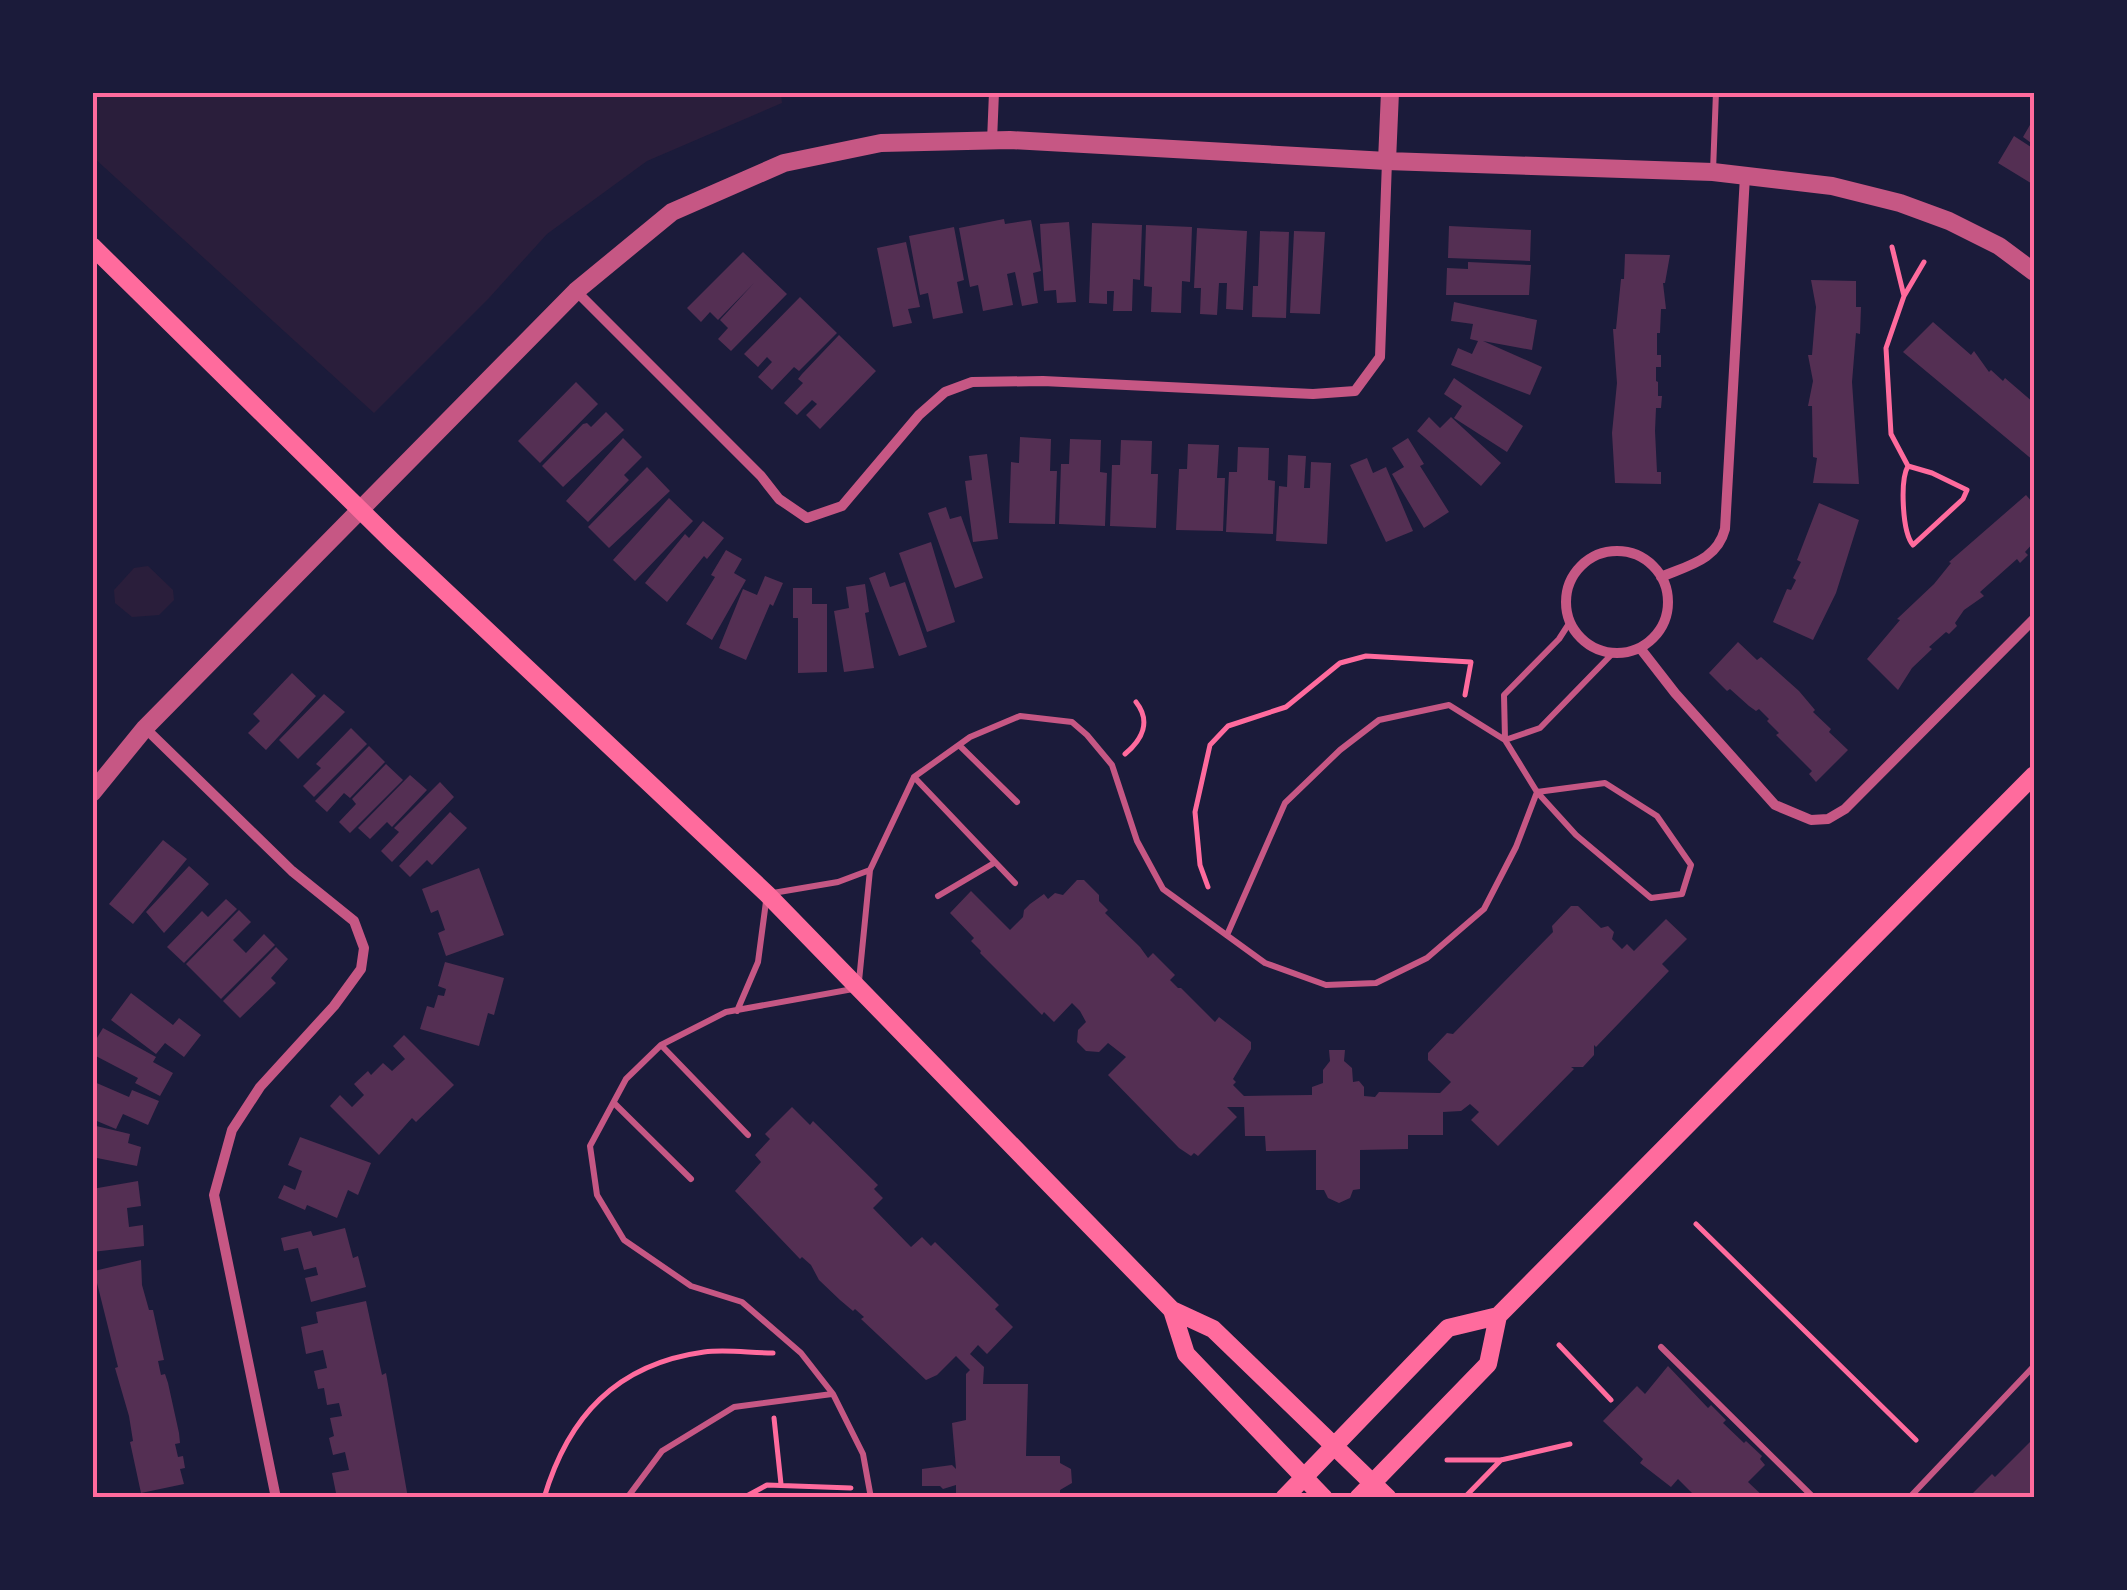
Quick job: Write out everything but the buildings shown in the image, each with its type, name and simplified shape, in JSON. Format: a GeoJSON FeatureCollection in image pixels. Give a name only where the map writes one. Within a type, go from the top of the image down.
{"type":"FeatureCollection","features":[{"type":"Feature","properties":{"kind":"main road"},"geometry":{"type":"LineString","coordinates":[[92,246],[360,510],[767,894],[1172,1310],[1213,1329],[1388,1498]]}},
{"type":"Feature","properties":{"kind":"main road"},"geometry":{"type":"LineString","coordinates":[[1284,1498],[1448,1328],[1498,1316],[2034,776]]}},
{"type":"Feature","properties":{"kind":"main road"},"geometry":{"type":"LineString","coordinates":[[1172,1310],[1186,1354],[1324,1498]]}},
{"type":"Feature","properties":{"kind":"main road"},"geometry":{"type":"LineString","coordinates":[[1358,1498],[1488,1364],[1498,1316]]}},
{"type":"Feature","properties":{"kind":"street"},"geometry":{"type":"LineString","coordinates":[[992,141],[994,92]]}},
{"type":"Feature","properties":{"kind":"street"},"geometry":{"type":"LineString","coordinates":[[576,291],[761,476],[779,499],[807,518],[842,506],[919,415],[945,392],[972,382],[1043,381],[1313,394],[1355,391],[1380,357],[1390,92]]}},
{"type":"Feature","properties":{"kind":"street"},"geometry":{"type":"LineString","coordinates":[[92,793],[145,728],[576,291],[672,212],[784,163],[881,143],[992,141],[1713,172],[1832,186],[1900,203],[1949,221],[1999,246],[2034,272]]}},
{"type":"Feature","properties":{"kind":"street"},"geometry":{"type":"LineString","coordinates":[[1662,577],[1712,555],[1721,544],[1725,529],[1745,176]]}},
{"type":"Feature","properties":{"kind":"street"},"geometry":{"type":"LineString","coordinates":[[1620,551],[1636,555],[1662,577],[1668,609],[1663,624],[1640,648],[1613,653],[1587,644],[1570,622],[1566,606],[1575,573],[1602,553],[1620,551]]}},
{"type":"Feature","properties":{"kind":"street"},"geometry":{"type":"LineString","coordinates":[[1640,648],[1775,805],[1811,820],[1828,819],[1845,809],[2034,619]]}},
{"type":"Feature","properties":{"kind":"street"},"geometry":{"type":"LineString","coordinates":[[145,728],[292,870],[354,921],[364,948],[360,969],[334,1006],[260,1087],[232,1130],[214,1195],[276,1498]]}},
{"type":"Feature","properties":{"kind":"lane"},"geometry":{"type":"LineString","coordinates":[[1713,172],[1716,92]]}},
{"type":"Feature","properties":{"kind":"lane"},"geometry":{"type":"LineString","coordinates":[[1505,740],[1504,695],[1559,639],[1570,622]]}},
{"type":"Feature","properties":{"kind":"lane"},"geometry":{"type":"LineString","coordinates":[[1505,740],[1540,728],[1613,653]]}},
{"type":"Feature","properties":{"kind":"lane"},"geometry":{"type":"LineString","coordinates":[[1227,935],[1285,803],[1340,750],[1379,720],[1449,705],[1505,740],[1537,792],[1576,834],[1651,898],[1682,894],[1691,865],[1657,816],[1605,782],[1537,792]]}},
{"type":"Feature","properties":{"kind":"lane"},"geometry":{"type":"LineString","coordinates":[[870,1498],[863,1454],[833,1394],[801,1353],[742,1302],[691,1286],[624,1240],[597,1195],[590,1146],[626,1079],[661,1045],[726,1012],[858,988],[870,870],[914,777],[960,745],[1020,716],[1072,722],[1087,734],[1112,765],[1137,840],[1162,889],[1265,963],[1326,985],[1376,982],[1427,958],[1484,908],[1516,847],[1537,792]]}},
{"type":"Feature","properties":{"kind":"lane"},"geometry":{"type":"LineString","coordinates":[[960,745],[1017,802]]}},
{"type":"Feature","properties":{"kind":"lane"},"geometry":{"type":"LineString","coordinates":[[914,777],[1015,883]]}},
{"type":"Feature","properties":{"kind":"lane"},"geometry":{"type":"LineString","coordinates":[[938,896],[994,863]]}},
{"type":"Feature","properties":{"kind":"lane"},"geometry":{"type":"LineString","coordinates":[[737,1012],[758,962],[767,894],[838,882],[870,870]]}},
{"type":"Feature","properties":{"kind":"lane"},"geometry":{"type":"LineString","coordinates":[[661,1045],[748,1135]]}},
{"type":"Feature","properties":{"kind":"lane"},"geometry":{"type":"LineString","coordinates":[[614,1103],[691,1179]]}},
{"type":"Feature","properties":{"kind":"lane"},"geometry":{"type":"LineString","coordinates":[[1662,1347],[1811,1496]]}},
{"type":"Feature","properties":{"kind":"lane"},"geometry":{"type":"LineString","coordinates":[[1909,1498],[2034,1366]]}},
{"type":"Feature","properties":{"kind":"lane"},"geometry":{"type":"LineString","coordinates":[[627,1498],[662,1451],[734,1407],[833,1394]]}},
{"type":"Feature","properties":{"kind":"path"},"geometry":{"type":"LineString","coordinates":[[1892,248],[1904,296]]}},
{"type":"Feature","properties":{"kind":"path"},"geometry":{"type":"LineString","coordinates":[[1908,466],[1902,477],[1908,540],[1913,545],[1963,500],[1966,490],[1932,472],[1908,466],[1891,434],[1886,348],[1904,296],[1924,262]]}},
{"type":"Feature","properties":{"kind":"path"},"geometry":{"type":"LineString","coordinates":[[1208,887],[1200,865],[1195,812],[1210,745],[1228,726],[1286,706],[1340,663],[1366,656],[1471,662],[1462,713]]}},
{"type":"Feature","properties":{"kind":"path"},"geometry":{"type":"LineString","coordinates":[[1112,765],[1141,737],[1144,712],[1136,702]]}},
{"type":"Feature","properties":{"kind":"path"},"geometry":{"type":"LineString","coordinates":[[1696,1224],[1916,1440]]}},
{"type":"Feature","properties":{"kind":"path"},"geometry":{"type":"LineString","coordinates":[[1558,1345],[1611,1400]]}},
{"type":"Feature","properties":{"kind":"path"},"geometry":{"type":"LineString","coordinates":[[544,1498],[558,1453],[581,1416],[617,1385],[662,1362],[705,1352],[801,1353]]}},
{"type":"Feature","properties":{"kind":"path"},"geometry":{"type":"LineString","coordinates":[[773,1400],[781,1484]]}},
{"type":"Feature","properties":{"kind":"path"},"geometry":{"type":"LineString","coordinates":[[1447,1460],[1501,1460],[1570,1444]]}},
{"type":"Feature","properties":{"kind":"path"},"geometry":{"type":"LineString","coordinates":[[1464,1498],[1501,1460]]}},
{"type":"Feature","properties":{"kind":"path"},"geometry":{"type":"LineString","coordinates":[[743,1498],[768,1485],[849,1489],[869,1486]]}},
{"type":"Feature","properties":{"kind":"shaded area"},"geometry":{"type":"Polygon","coordinates":[[[93,93],[781,93],[782,103],[647,161],[547,234],[374,413],[93,157],[93,93]]]}},
{"type":"Feature","properties":{"kind":"shaded area"},"geometry":{"type":"Polygon","coordinates":[[[148,566],[173,590],[174,600],[159,615],[132,617],[115,603],[114,590],[134,568],[148,566]]]}}]}
